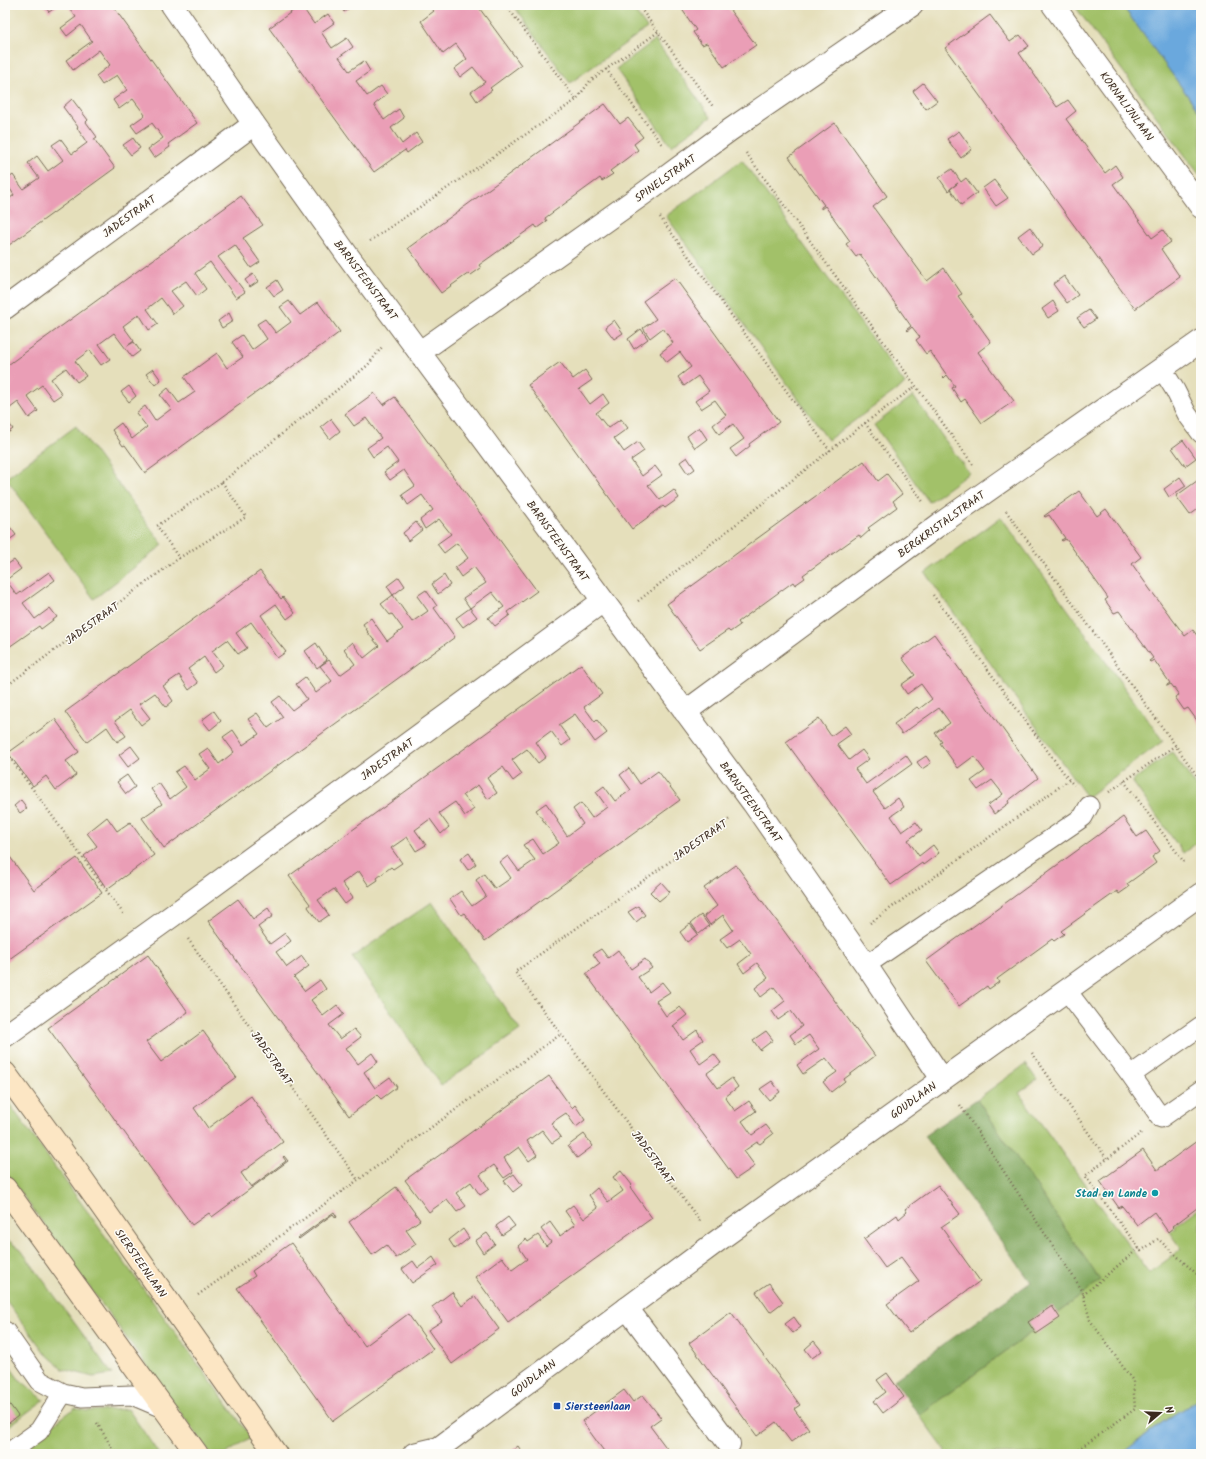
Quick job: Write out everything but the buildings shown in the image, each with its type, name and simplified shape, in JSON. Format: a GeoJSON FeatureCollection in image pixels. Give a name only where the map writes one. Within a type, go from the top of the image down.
{"type":"FeatureCollection","features":[{"type":"Feature","properties":{"kind":"main road","name":"SIERSTEENLAAN"},"geometry":{"type":"LineString","coordinates":[[5,1073],[76,1170],[276,1454]]}},
{"type":"Feature","properties":{"kind":"main road"},"geometry":{"type":"LineString","coordinates":[[5,1188],[197,1454]]}},
{"type":"Feature","properties":{"kind":"street","name":"BARNSTEENSTRAAT"},"geometry":{"type":"LineString","coordinates":[[172,5],[348,256],[753,803],[866,965],[942,1079]]}},
{"type":"Feature","properties":{"kind":"street","name":"SPINELSTRAAT"},"geometry":{"type":"LineString","coordinates":[[420,352],[643,194],[730,130],[912,5]]}},
{"type":"Feature","properties":{"kind":"street","name":"KORNALIJNLAAN"},"geometry":{"type":"LineString","coordinates":[[1053,5],[1201,207]]}},
{"type":"Feature","properties":{"kind":"street","name":"JADESTRAAT"},"geometry":{"type":"LineString","coordinates":[[5,308],[254,124]]}},
{"type":"Feature","properties":{"kind":"street","name":"BERGKRISTALSTRAAT"},"geometry":{"type":"LineString","coordinates":[[685,712],[940,524],[1201,341]]}},
{"type":"Feature","properties":{"kind":"street","name":"JADESTRAAT"},"geometry":{"type":"LineString","coordinates":[[5,1036],[172,916],[602,601]]}},
{"type":"Feature","properties":{"kind":"street","name":"GOUDLAAN"},"geometry":{"type":"LineString","coordinates":[[414,1454],[437,1451],[716,1242],[1201,894]]}},
{"type":"Feature","properties":{"kind":"street"},"geometry":{"type":"LineString","coordinates":[[627,1308],[729,1444]]}},
{"type":"Feature","properties":{"kind":"lane"},"geometry":{"type":"LineString","coordinates":[[1162,369],[1187,414],[1201,433]]}},
{"type":"Feature","properties":{"kind":"lane"},"geometry":{"type":"LineString","coordinates":[[866,965],[1083,817],[1089,806]]}},
{"type":"Feature","properties":{"kind":"lane"},"geometry":{"type":"LineString","coordinates":[[1067,991],[1162,1118],[1201,1090]]}},
{"type":"Feature","properties":{"kind":"lane"},"geometry":{"type":"LineString","coordinates":[[1131,1075],[1201,1026]]}},
{"type":"Feature","properties":{"kind":"lane"},"geometry":{"type":"LineString","coordinates":[[5,1331],[40,1381],[63,1393],[82,1397],[132,1395],[165,1409]]}},
{"type":"Feature","properties":{"kind":"lane"},"geometry":{"type":"LineString","coordinates":[[7,1454],[39,1431],[63,1393]]}},
{"type":"Feature","properties":{"kind":"path"},"geometry":{"type":"LineString","coordinates":[[506,5],[576,100]]}},
{"type":"Feature","properties":{"kind":"path"},"geometry":{"type":"LineString","coordinates":[[638,5],[916,386],[1201,781]]}},
{"type":"Feature","properties":{"kind":"path"},"geometry":{"type":"LineString","coordinates":[[348,256],[576,100],[590,81],[658,32]]}},
{"type":"Feature","properties":{"kind":"path"},"geometry":{"type":"LineString","coordinates":[[606,69],[679,167]]}},
{"type":"Feature","properties":{"kind":"path"},"geometry":{"type":"LineString","coordinates":[[643,194],[830,451]]}},
{"type":"Feature","properties":{"kind":"path"},"geometry":{"type":"LineString","coordinates":[[179,558],[157,526],[222,482],[368,365],[383,346],[403,329]]}},
{"type":"Feature","properties":{"kind":"path"},"geometry":{"type":"LineString","coordinates":[[616,618],[865,423],[916,386]]}},
{"type":"Feature","properties":{"kind":"path"},"geometry":{"type":"LineString","coordinates":[[865,423],[940,524]]}},
{"type":"Feature","properties":{"kind":"path","name":"JADESTRAAT"},"geometry":{"type":"LineString","coordinates":[[5,687],[179,558],[246,517],[222,482]]}},
{"type":"Feature","properties":{"kind":"path"},"geometry":{"type":"LineString","coordinates":[[933,595],[1070,780]]}},
{"type":"Feature","properties":{"kind":"path"},"geometry":{"type":"LineString","coordinates":[[5,751],[140,938]]}},
{"type":"Feature","properties":{"kind":"path"},"geometry":{"type":"LineString","coordinates":[[1124,781],[1184,862]]}},
{"type":"Feature","properties":{"kind":"path","name":"JADESTRAAT"},"geometry":{"type":"LineString","coordinates":[[716,1242],[515,972],[753,803]]}},
{"type":"Feature","properties":{"kind":"path","name":"JADESTRAAT"},"geometry":{"type":"LineString","coordinates":[[172,916],[358,1180]]}},
{"type":"Feature","properties":{"kind":"path"},"geometry":{"type":"LineString","coordinates":[[175,1312],[561,1034]]}},
{"type":"Feature","properties":{"kind":"path"},"geometry":{"type":"LineString","coordinates":[[1032,1053],[1107,1159]]}},
{"type":"Feature","properties":{"kind":"path"},"geometry":{"type":"LineString","coordinates":[[960,1105],[1082,1290],[1090,1320],[1133,1381],[1135,1409],[1072,1454]]}},
{"type":"Feature","properties":{"kind":"path"},"geometry":{"type":"LineString","coordinates":[[1162,1118],[1085,1176],[1141,1251],[1158,1239],[1201,1276]]}},
{"type":"Feature","properties":{"kind":"path"},"geometry":{"type":"LineString","coordinates":[[1083,1295],[1139,1248]]}},
{"type":"Feature","properties":{"kind":"path"},"geometry":{"type":"LineString","coordinates":[[82,1397],[116,1454]]}},
{"type":"Feature","properties":{"kind":"green space"},"geometry":{"type":"Polygon","coordinates":[[[513,5],[630,5],[647,28],[570,83],[513,5]]]}},
{"type":"Feature","properties":{"kind":"green space"},"geometry":{"type":"Polygon","coordinates":[[[1074,5],[1122,5],[1201,114],[1201,177],[1074,5]]]}},
{"type":"Feature","properties":{"kind":"green space"},"geometry":{"type":"Polygon","coordinates":[[[655,40],[711,117],[671,146],[616,69],[655,40]]]}},
{"type":"Feature","properties":{"kind":"green space"},"geometry":{"type":"Polygon","coordinates":[[[742,160],[905,384],[828,440],[666,216],[742,160]]]}},
{"type":"Feature","properties":{"kind":"green space"},"geometry":{"type":"Polygon","coordinates":[[[913,396],[969,473],[929,502],[874,425],[913,396]]]}},
{"type":"Feature","properties":{"kind":"green space"},"geometry":{"type":"Polygon","coordinates":[[[76,426],[163,545],[94,599],[6,478],[76,426]]]}},
{"type":"Feature","properties":{"kind":"green space"},"geometry":{"type":"Polygon","coordinates":[[[1001,517],[1163,741],[1087,797],[925,573],[1001,517]]]}},
{"type":"Feature","properties":{"kind":"green space"},"geometry":{"type":"Polygon","coordinates":[[[1172,752],[1201,793],[1201,840],[1183,853],[1132,781],[1172,752]]]}},
{"type":"Feature","properties":{"kind":"green space"},"geometry":{"type":"Polygon","coordinates":[[[432,902],[520,1030],[441,1085],[352,957],[432,902]]]}},
{"type":"Feature","properties":{"kind":"green space"},"geometry":{"type":"Polygon","coordinates":[[[1026,1064],[1037,1080],[1019,1093],[1149,1273],[1182,1249],[1170,1232],[1176,1228],[1175,1226],[1201,1207],[1201,1398],[1163,1422],[1121,1454],[948,1454],[919,1415],[1082,1295],[1099,1280],[977,1099],[1026,1064]]]}},
{"type":"Feature","properties":{"kind":"green space"},"geometry":{"type":"Polygon","coordinates":[[[5,1098],[251,1437],[226,1454],[211,1454],[5,1171],[5,1098]]]}},
{"type":"Feature","properties":{"kind":"green space"},"geometry":{"type":"Polygon","coordinates":[[[977,1099],[1100,1280],[1082,1295],[919,1415],[894,1380],[1031,1282],[924,1136],[977,1099]]]}},
{"type":"Feature","properties":{"kind":"green space"},"geometry":{"type":"Polygon","coordinates":[[[5,1238],[21,1250],[112,1374],[93,1377],[63,1369],[45,1353],[5,1299],[5,1238]]]}},
{"type":"Feature","properties":{"kind":"green space"},"geometry":{"type":"Polygon","coordinates":[[[5,1360],[18,1378],[44,1400],[5,1429],[5,1360]]]}},
{"type":"Feature","properties":{"kind":"green space"},"geometry":{"type":"Polygon","coordinates":[[[75,1408],[87,1411],[128,1409],[159,1454],[14,1454],[75,1408]]]}},
{"type":"Feature","properties":{"kind":"water"},"geometry":{"type":"Polygon","coordinates":[[[1122,5],[1201,5],[1201,114],[1122,5]]]}},
{"type":"Feature","properties":{"kind":"water"},"geometry":{"type":"Polygon","coordinates":[[[1201,1398],[1201,1454],[1121,1454],[1163,1422],[1201,1398]]]}},
{"type":"Feature","properties":{"kind":"place","name":"Stad en Lande"},"geometry":{"type":"Point","coordinates":[1155,1193]}},
{"type":"Feature","properties":{"kind":"place","name":"Siersteenlaan"},"geometry":{"type":"Point","coordinates":[557,1406]}}]}
